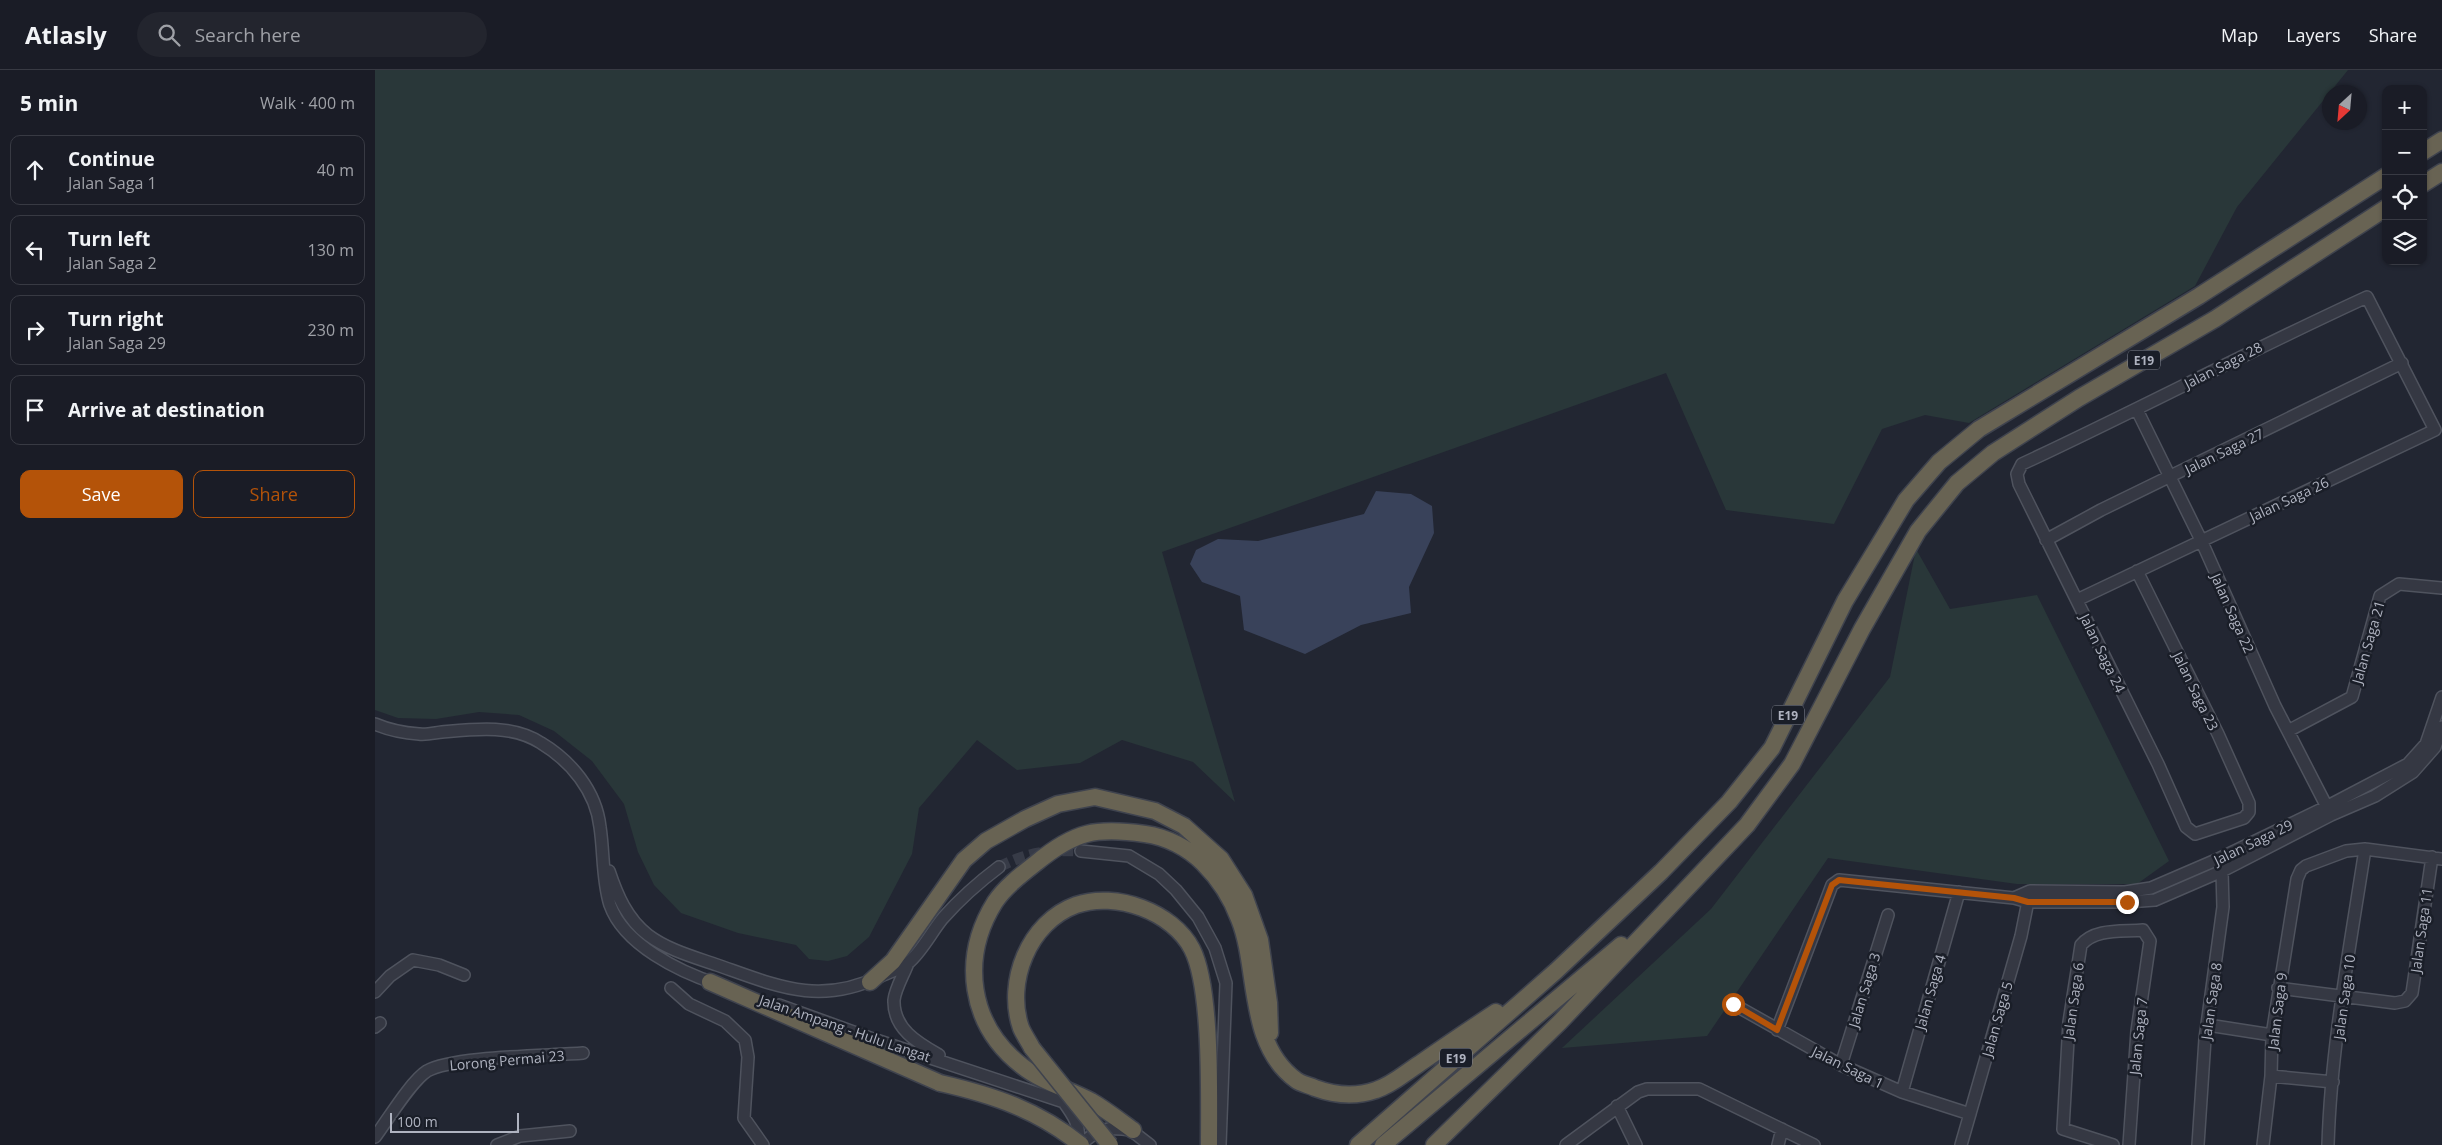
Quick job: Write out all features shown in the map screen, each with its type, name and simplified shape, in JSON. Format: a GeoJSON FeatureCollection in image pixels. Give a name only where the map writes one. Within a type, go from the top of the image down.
{"type":"FeatureCollection","features":[{"type":"Feature","properties":{"kind":"highway"},"geometry":{"type":"LineString","coordinates":[[2427,149],[2442,140]]}},
{"type":"Feature","properties":{"kind":"highway"},"geometry":{"type":"LineString","coordinates":[[2427,181],[2442,172]]}},
{"type":"Feature","properties":{"kind":"highway","name":"E19"},"geometry":{"type":"LineString","coordinates":[[1358,1145],[1556,971],[1661,872],[1729,802],[1771,748],[1845,601],[1906,500],[1939,462],[1979,429],[2199,296],[2382,179]]}},
{"type":"Feature","properties":{"kind":"highway","name":"E19"},"geometry":{"type":"LineString","coordinates":[[1383,1145],[1681,896],[1747,825],[1792,764],[1862,629],[1918,531],[1957,483],[1993,453],[2079,398],[2215,319],[2382,211]]}},
{"type":"Feature","properties":{"kind":"highway"},"geometry":{"type":"LineString","coordinates":[[869,982],[893,961],[963,860],[986,841],[1057,804],[1095,797],[1155,811],[1184,826],[1221,859],[1244,895],[1260,940],[1269,1002],[1271,1048]]}},
{"type":"Feature","properties":{"kind":"highway"},"geometry":{"type":"LineString","coordinates":[[1133,1130],[1091,1101],[1053,1084],[1022,1067],[995,1041],[978,1006],[973,962],[979,933],[997,900],[1018,878],[1051,850],[1079,834],[1116,830],[1159,836],[1193,853],[1220,880],[1240,920],[1255,1003],[1271,1048],[1280,1064],[1297,1080],[1320,1089],[1339,1094],[1354,1094],[1376,1090],[1388,1084],[1556,971]]}},
{"type":"Feature","properties":{"kind":"highway"},"geometry":{"type":"LineString","coordinates":[[1434,1145],[1560,1022],[1681,896]]}},
{"type":"Feature","properties":{"kind":"highway"},"geometry":{"type":"LineString","coordinates":[[1110,1145],[1033,1048],[1021,1029],[1017,1004],[1017,979],[1024,958],[1043,929],[1060,914],[1077,905],[1103,901],[1137,906],[1156,913],[1176,928],[1192,949],[1199,973],[1206,1024],[1209,1145]]}},
{"type":"Feature","properties":{"kind":"highway"},"geometry":{"type":"LineString","coordinates":[[710,982],[940,1084],[979,1092],[1021,1108],[1043,1118],[1080,1145]]}},
{"type":"Feature","properties":{"kind":"street","name":"Jalan Saga 28"},"geometry":{"type":"LineString","coordinates":[[2017,474],[2022,464],[2137,410],[2250,350],[2367,297],[2402,363]]}},
{"type":"Feature","properties":{"kind":"street","name":"Jalan Saga 27"},"geometry":{"type":"LineString","coordinates":[[2046,540],[2402,363]]}},
{"type":"Feature","properties":{"kind":"street","name":"Jalan Saga 26"},"geometry":{"type":"LineString","coordinates":[[2077,600],[2435,430],[2402,363]]}},
{"type":"Feature","properties":{"kind":"street","name":"Jalan Saga 22"},"geometry":{"type":"LineString","coordinates":[[2137,410],[2201,540],[2247,646],[2329,811]]}},
{"type":"Feature","properties":{"kind":"street","name":"Jalan Saga 24"},"geometry":{"type":"LineString","coordinates":[[2017,474],[2019,484],[2046,540],[2190,832]]}},
{"type":"Feature","properties":{"kind":"street","name":"Jalan Saga 23"},"geometry":{"type":"LineString","coordinates":[[2137,572],[2218,734],[2249,804],[2249,812],[2244,818],[2195,834],[2190,832]]}},
{"type":"Feature","properties":{"kind":"street","name":"Jalan Saga 21"},"geometry":{"type":"LineString","coordinates":[[2288,731],[2352,697],[2380,596],[2399,584],[2442,588]]}},
{"type":"Feature","properties":{"kind":"street","name":"Jalan Saga 29"},"geometry":{"type":"LineString","coordinates":[[2029,897],[2127,902],[2155,900],[2222,871],[2408,764],[2426,744],[2442,697]]}},
{"type":"Feature","properties":{"kind":"street","name":"Jalan Ampang - Hulu Langat"},"geometry":{"type":"LineString","coordinates":[[375,724],[395,731],[420,734],[466,730],[510,730],[541,742],[557,754],[575,771],[587,788],[600,825],[605,887],[611,907],[639,943],[657,957],[710,982],[1063,1101],[1133,1130],[1150,1145]]}},
{"type":"Feature","properties":{"kind":"street","name":"Jalan Saga 29"},"geometry":{"type":"LineString","coordinates":[[1777,1030],[1832,885],[1839,880],[2014,898],[2125,892],[2151,888],[2329,811],[2375,796],[2413,772],[2435,747],[2442,727]]}},
{"type":"Feature","properties":{"kind":"street","name":"Jalan Ampang - Hulu Langat"},"geometry":{"type":"LineString","coordinates":[[602,849],[616,894],[631,917],[648,935],[673,949],[777,986],[818,993],[869,982],[909,963],[943,918],[977,884],[999,867]]}},
{"type":"Feature","properties":{"kind":"street"},"geometry":{"type":"LineString","coordinates":[[2365,849],[2437,858]]}},
{"type":"Feature","properties":{"kind":"street","name":"Jalan Saga 9"},"geometry":{"type":"LineString","coordinates":[[2263,1145],[2271,1076],[2272,1035],[2297,879],[2301,870],[2307,866],[2346,852],[2365,849]]}},
{"type":"Feature","properties":{"kind":"street","name":"Jalan Saga 10"},"geometry":{"type":"LineString","coordinates":[[2328,1145],[2343,997],[2365,849]]}},
{"type":"Feature","properties":{"kind":"street"},"geometry":{"type":"LineString","coordinates":[[1081,851],[1129,856],[1159,874],[1198,917],[1215,948],[1226,983],[1220,1145]]}},
{"type":"Feature","properties":{"kind":"street","name":"Jalan Saga 11"},"geometry":{"type":"LineString","coordinates":[[2343,997],[2395,1004],[2405,1001],[2412,993],[2437,858]]}},
{"type":"Feature","properties":{"kind":"street","name":"Jalan Saga 8"},"geometry":{"type":"LineString","coordinates":[[2198,1145],[2205,1039],[2223,907],[2222,871],[2216,860]]}},
{"type":"Feature","properties":{"kind":"street","name":"Jalan Saga 4"},"geometry":{"type":"LineString","coordinates":[[1902,1092],[1959,892]]}},
{"type":"Feature","properties":{"kind":"street","name":"Jalan Saga 5"},"geometry":{"type":"LineString","coordinates":[[1961,1145],[2021,936],[2029,897]]}},
{"type":"Feature","properties":{"kind":"street","name":"Jalan Saga 3"},"geometry":{"type":"LineString","coordinates":[[1841,1065],[1888,915]]}},
{"type":"Feature","properties":{"kind":"street","name":"Jalan Saga 6"},"geometry":{"type":"LineString","coordinates":[[2113,1145],[2063,1129],[2069,1022],[2081,945],[2095,933],[2143,930]]}},
{"type":"Feature","properties":{"kind":"street","name":"Jalan Saga 7"},"geometry":{"type":"LineString","coordinates":[[2129,1145],[2137,1031],[2150,941],[2143,930]]}},
{"type":"Feature","properties":{"kind":"street"},"geometry":{"type":"LineString","coordinates":[[375,992],[390,976],[413,960],[439,964],[464,975]]}},
{"type":"Feature","properties":{"kind":"street"},"geometry":{"type":"LineString","coordinates":[[909,963],[894,999],[897,1020],[911,1039],[954,1064]]}},
{"type":"Feature","properties":{"kind":"street"},"geometry":{"type":"LineString","coordinates":[[671,988],[689,1004],[725,1021],[745,1040],[748,1057],[744,1118],[763,1145]]}},
{"type":"Feature","properties":{"kind":"street"},"geometry":{"type":"LineString","coordinates":[[2279,988],[2343,997]]}},
{"type":"Feature","properties":{"kind":"street","name":"Jalan Saga 1"},"geometry":{"type":"LineString","coordinates":[[1733,1004],[1841,1065],[1902,1092],[1970,1114]]}},
{"type":"Feature","properties":{"kind":"street"},"geometry":{"type":"LineString","coordinates":[[2208,1025],[2272,1035]]}},
{"type":"Feature","properties":{"kind":"street","name":"Lorong Permai 23"},"geometry":{"type":"LineString","coordinates":[[375,1137],[414,1084],[427,1071],[451,1062],[583,1053]]}},
{"type":"Feature","properties":{"kind":"street"},"geometry":{"type":"LineString","coordinates":[[2271,1076],[2333,1082]]}},
{"type":"Feature","properties":{"kind":"street"},"geometry":{"type":"LineString","coordinates":[[1566,1145],[1617,1106],[1638,1092],[1647,1089],[1699,1089],[1814,1145]]}},
{"type":"Feature","properties":{"kind":"street"},"geometry":{"type":"LineString","coordinates":[[1063,1101],[1075,1117],[1080,1131],[1080,1145]]}},
{"type":"Feature","properties":{"kind":"street"},"geometry":{"type":"LineString","coordinates":[[1617,1106],[1637,1145]]}},
{"type":"Feature","properties":{"kind":"street"},"geometry":{"type":"LineString","coordinates":[[1080,1145],[1092,1134],[1109,1127],[1133,1130]]}},
{"type":"Feature","properties":{"kind":"street"},"geometry":{"type":"LineString","coordinates":[[1777,1145],[1782,1130]]}},
{"type":"Feature","properties":{"kind":"street"},"geometry":{"type":"LineString","coordinates":[[497,1145],[520,1136],[570,1131]]}},
{"type":"Feature","properties":{"kind":"shaded area"},"geometry":{"type":"Polygon","coordinates":[[[375,70],[2348,70],[2336,85],[2322,85],[2322,102],[2237,207],[2195,286],[1969,423],[1925,415],[1882,429],[1834,524],[1726,510],[1666,373],[1162,552],[1235,802],[1193,762],[1122,740],[1080,763],[1017,770],[977,740],[919,808],[912,854],[869,937],[847,956],[828,961],[809,959],[796,945],[738,933],[681,913],[654,885],[638,852],[624,804],[592,761],[554,731],[519,715],[479,712],[436,719],[398,718],[375,710],[375,70]]]}},
{"type":"Feature","properties":{"kind":"shaded area"},"geometry":{"type":"Polygon","coordinates":[[[1916,549],[1950,609],[2037,595],[2169,861],[2137,884],[2017,884],[1828,858],[1707,1036],[1562,1048],[1711,909],[1890,677],[1916,549]]]}},
{"type":"Feature","properties":{"kind":"water"},"geometry":{"type":"Polygon","coordinates":[[[1376,491],[1411,494],[1432,506],[1434,533],[1409,587],[1411,613],[1361,625],[1305,654],[1244,630],[1240,596],[1202,582],[1190,564],[1196,550],[1218,539],[1258,541],[1364,514],[1376,491]]]}},
{"type":"Feature","properties":{"kind":"tunnel"},"geometry":{"type":"LineString","coordinates":[[999,867],[1020,858],[1039,853],[1081,851]]}},
{"type":"Feature","properties":{"kind":"route"},"geometry":{"type":"LineString","coordinates":[[1733,1004],[1777,1030],[1832,885],[1839,880],[2014,898],[2028,902],[2127,902]]}}]}
